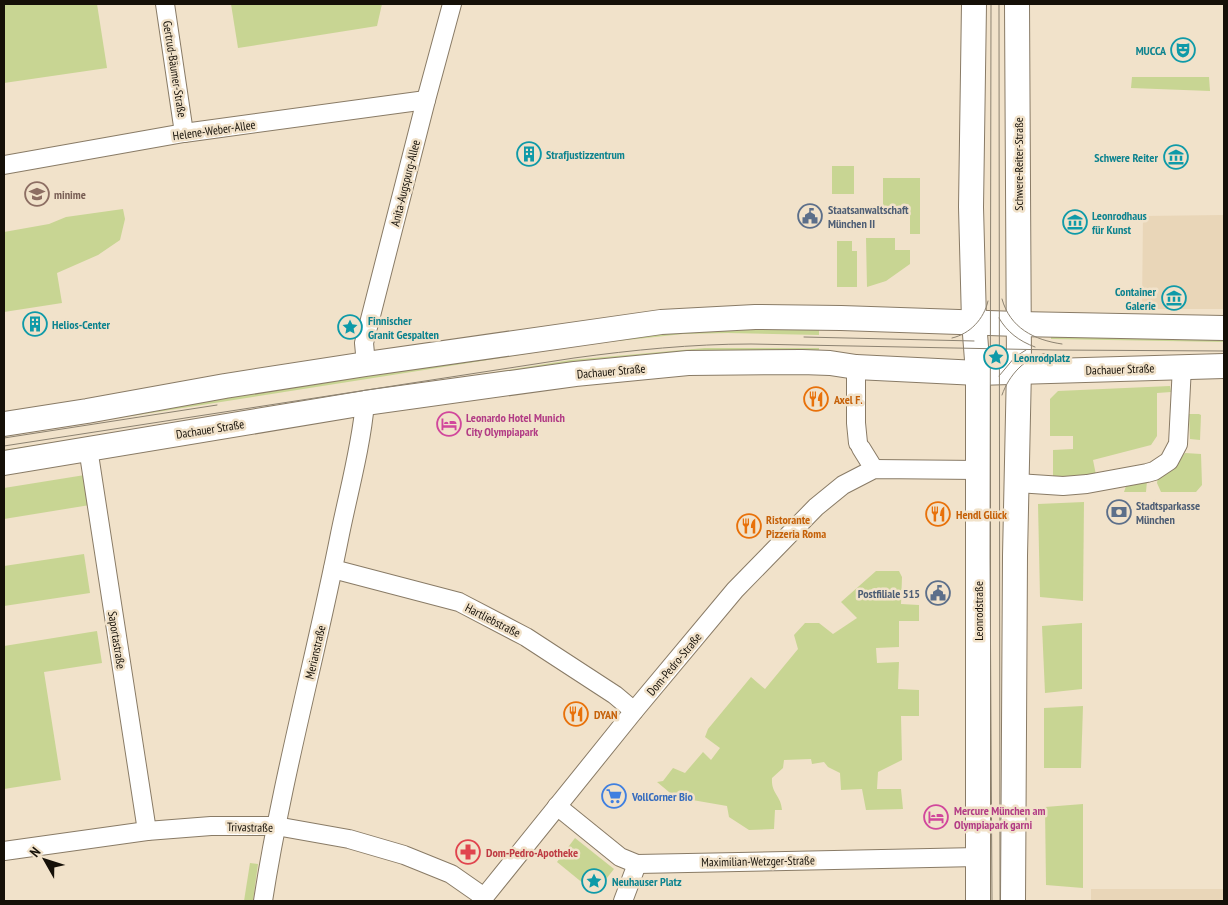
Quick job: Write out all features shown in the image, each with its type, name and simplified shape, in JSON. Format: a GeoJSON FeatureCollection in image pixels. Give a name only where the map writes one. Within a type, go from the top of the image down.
{"type":"FeatureCollection","features":[{"type":"Feature","properties":{"kind":"main road"},"geometry":{"type":"LineString","coordinates":[[974,4],[971,207],[974,321]]}},
{"type":"Feature","properties":{"kind":"main road","name":"Schwere-Reiter-Straße"},"geometry":{"type":"LineString","coordinates":[[1017,4],[1018,324]]}},
{"type":"Feature","properties":{"kind":"main road"},"geometry":{"type":"LineString","coordinates":[[4,424],[366,364],[661,322],[755,317],[1224,328]]}},
{"type":"Feature","properties":{"kind":"main road","name":"Leonrodstraße"},"geometry":{"type":"LineString","coordinates":[[974,321],[978,373],[978,901]]}},
{"type":"Feature","properties":{"kind":"main road"},"geometry":{"type":"LineString","coordinates":[[1013,901],[1018,324]]}},
{"type":"Feature","properties":{"kind":"main road","name":"Dachauer Straße"},"geometry":{"type":"LineString","coordinates":[[4,463],[365,403],[575,374],[688,364],[802,362],[830,363],[856,368],[978,373],[1224,366]]}},
{"type":"Feature","properties":{"kind":"street","name":"Gertrud-Bäumer-Straße"},"geometry":{"type":"LineString","coordinates":[[165,4],[184,133]]}},
{"type":"Feature","properties":{"kind":"street","name":"Anita-Augspurg-Allee"},"geometry":{"type":"LineString","coordinates":[[366,364],[364,343],[452,4]]}},
{"type":"Feature","properties":{"kind":"street","name":"Helene-Weber-Allee"},"geometry":{"type":"LineString","coordinates":[[4,165],[184,133],[426,100]]}},
{"type":"Feature","properties":{"kind":"street"},"geometry":{"type":"LineString","coordinates":[[1017,483],[1063,486],[1087,484],[1147,473],[1154,471],[1169,461],[1178,444],[1182,366]]}},
{"type":"Feature","properties":{"kind":"street"},"geometry":{"type":"LineString","coordinates":[[856,368],[856,424],[859,446],[874,469],[978,470]]}},
{"type":"Feature","properties":{"kind":"street","name":"Merianstraße"},"geometry":{"type":"LineString","coordinates":[[263,901],[276,826],[362,434],[365,403]]}},
{"type":"Feature","properties":{"kind":"street","name":"Saportastraße"},"geometry":{"type":"LineString","coordinates":[[88,448],[147,831]]}},
{"type":"Feature","properties":{"kind":"street","name":"Dom-Pedro-Straße"},"geometry":{"type":"LineString","coordinates":[[483,899],[634,711],[761,562],[823,501],[843,485],[874,469]]}},
{"type":"Feature","properties":{"kind":"street","name":"Hartliebstraße"},"geometry":{"type":"LineString","coordinates":[[333,569],[459,602],[526,636],[615,694],[634,711]]}},
{"type":"Feature","properties":{"kind":"street"},"geometry":{"type":"LineString","coordinates":[[557,806],[620,856],[636,864],[623,901]]}},
{"type":"Feature","properties":{"kind":"street","name":"Trivastraße"},"geometry":{"type":"LineString","coordinates":[[4,851],[147,831],[211,826],[276,826],[349,839],[404,855],[451,874],[483,899]]}},
{"type":"Feature","properties":{"kind":"street","name":"Maximilian-Wetzger-Straße"},"geometry":{"type":"LineString","coordinates":[[636,864],[978,857]]}},
{"type":"Feature","properties":{"kind":"shaded area"},"geometry":{"type":"Polygon","coordinates":[[[1224,215],[1224,309],[1142,309],[1143,216],[1224,215]]]}},
{"type":"Feature","properties":{"kind":"shaded area"},"geometry":{"type":"Polygon","coordinates":[[[1091,889],[1224,889],[1224,901],[1091,901],[1091,889]]]}},
{"type":"Feature","properties":{"kind":"green space"},"geometry":{"type":"Polygon","coordinates":[[[4,4],[97,4],[107,68],[4,83],[4,4]]]}},
{"type":"Feature","properties":{"kind":"green space"},"geometry":{"type":"Polygon","coordinates":[[[231,4],[382,4],[377,26],[238,48],[231,4]]]}},
{"type":"Feature","properties":{"kind":"green space"},"geometry":{"type":"Polygon","coordinates":[[[1132,77],[1209,77],[1210,91],[1131,88],[1132,77]]]}},
{"type":"Feature","properties":{"kind":"green space"},"geometry":{"type":"Polygon","coordinates":[[[832,166],[854,166],[854,194],[832,194],[832,166]]]}},
{"type":"Feature","properties":{"kind":"green space"},"geometry":{"type":"Polygon","coordinates":[[[883,178],[920,178],[920,234],[910,234],[910,215],[883,215],[883,178]]]}},
{"type":"Feature","properties":{"kind":"green space"},"geometry":{"type":"Polygon","coordinates":[[[123,209],[125,219],[120,240],[98,255],[57,273],[62,303],[4,312],[4,232],[49,224],[66,217],[123,209]]]}},
{"type":"Feature","properties":{"kind":"green space"},"geometry":{"type":"Polygon","coordinates":[[[866,238],[895,238],[895,250],[910,250],[910,264],[886,281],[867,287],[866,238]]]}},
{"type":"Feature","properties":{"kind":"green space"},"geometry":{"type":"Polygon","coordinates":[[[837,241],[852,241],[852,251],[857,251],[857,287],[837,287],[837,241]]]}},
{"type":"Feature","properties":{"kind":"green space"},"geometry":{"type":"Polygon","coordinates":[[[728,328],[819,328],[819,335],[683,334],[590,344],[4,436],[4,432],[590,341],[728,328]]]}},
{"type":"Feature","properties":{"kind":"green space"},"geometry":{"type":"Polygon","coordinates":[[[1051,336],[1224,338],[1224,342],[1051,339],[1051,336]]]}},
{"type":"Feature","properties":{"kind":"green space"},"geometry":{"type":"Polygon","coordinates":[[[705,348],[819,348],[819,353],[4,452],[4,450],[571,360],[705,348]]]}},
{"type":"Feature","properties":{"kind":"green space"},"geometry":{"type":"Polygon","coordinates":[[[1170,386],[1171,392],[1157,393],[1157,436],[1151,445],[1093,460],[1096,475],[1082,480],[1053,478],[1053,450],[1073,449],[1073,436],[1050,436],[1050,399],[1058,391],[1170,386]]]}},
{"type":"Feature","properties":{"kind":"green space"},"geometry":{"type":"Polygon","coordinates":[[[1189,414],[1201,415],[1200,440],[1190,439],[1189,414]]]}},
{"type":"Feature","properties":{"kind":"green space"},"geometry":{"type":"Polygon","coordinates":[[[1185,453],[1201,454],[1202,485],[1196,492],[1161,492],[1157,483],[1158,477],[1174,468],[1185,453]]]}},
{"type":"Feature","properties":{"kind":"green space"},"geometry":{"type":"Polygon","coordinates":[[[91,474],[96,504],[4,519],[4,488],[91,474]]]}},
{"type":"Feature","properties":{"kind":"green space"},"geometry":{"type":"Polygon","coordinates":[[[1147,481],[1146,492],[1124,492],[1126,486],[1147,481]]]}},
{"type":"Feature","properties":{"kind":"green space"},"geometry":{"type":"Polygon","coordinates":[[[1084,502],[1083,601],[1040,597],[1038,504],[1084,502]]]}},
{"type":"Feature","properties":{"kind":"green space"},"geometry":{"type":"Polygon","coordinates":[[[84,554],[90,593],[4,606],[4,566],[84,554]]]}},
{"type":"Feature","properties":{"kind":"green space"},"geometry":{"type":"Polygon","coordinates":[[[876,571],[899,571],[902,577],[901,604],[919,605],[919,621],[899,621],[899,647],[876,648],[877,663],[899,662],[898,689],[919,690],[919,716],[901,716],[902,760],[878,772],[877,789],[901,789],[903,809],[866,810],[862,789],[841,790],[840,773],[828,767],[824,762],[812,764],[811,759],[784,760],[783,768],[772,778],[773,788],[780,801],[782,810],[775,810],[774,829],[749,830],[729,817],[727,806],[675,797],[657,782],[663,781],[673,768],[685,773],[703,752],[711,760],[720,748],[705,737],[708,729],[751,677],[765,689],[798,649],[794,635],[805,623],[819,623],[833,634],[857,618],[841,602],[876,571]]]}},
{"type":"Feature","properties":{"kind":"green space"},"geometry":{"type":"Polygon","coordinates":[[[1082,623],[1082,689],[1045,693],[1042,626],[1082,623]]]}},
{"type":"Feature","properties":{"kind":"green space"},"geometry":{"type":"Polygon","coordinates":[[[97,631],[102,663],[44,672],[61,780],[4,789],[4,646],[97,631]]]}},
{"type":"Feature","properties":{"kind":"green space"},"geometry":{"type":"Polygon","coordinates":[[[1083,706],[1081,768],[1044,768],[1044,708],[1083,706]]]}},
{"type":"Feature","properties":{"kind":"green space"},"geometry":{"type":"Polygon","coordinates":[[[1083,804],[1083,888],[1046,885],[1045,807],[1083,804]]]}},
{"type":"Feature","properties":{"kind":"green space"},"geometry":{"type":"Polygon","coordinates":[[[575,838],[614,869],[595,893],[557,862],[575,838]]]}},
{"type":"Feature","properties":{"kind":"green space"},"geometry":{"type":"Polygon","coordinates":[[[250,863],[258,864],[253,901],[244,901],[250,863]]]}},
{"type":"Feature","properties":{"kind":"tram line"},"geometry":{"type":"LineString","coordinates":[[991,4],[990,557],[992,901]]}},
{"type":"Feature","properties":{"kind":"tram line"},"geometry":{"type":"LineString","coordinates":[[999,4],[1000,901]]}},
{"type":"Feature","properties":{"kind":"tram line"},"geometry":{"type":"LineString","coordinates":[[1002,299],[1011,318],[1017,325],[1033,336],[1062,344]]}},
{"type":"Feature","properties":{"kind":"tram line"},"geometry":{"type":"LineString","coordinates":[[952,338],[965,333],[980,320],[988,301]]}},
{"type":"Feature","properties":{"kind":"tram line"},"geometry":{"type":"LineString","coordinates":[[999,318],[1014,336],[1035,347]]}},
{"type":"Feature","properties":{"kind":"tram line"},"geometry":{"type":"LineString","coordinates":[[804,337],[974,341]]}},
{"type":"Feature","properties":{"kind":"tram line"},"geometry":{"type":"LineString","coordinates":[[4,446],[574,358],[662,348],[751,344],[1055,350],[1224,351]]}},
{"type":"Feature","properties":{"kind":"tram line"},"geometry":{"type":"LineString","coordinates":[[999,376],[1015,357],[1026,350]]}},
{"type":"Feature","properties":{"kind":"tram line"},"geometry":{"type":"LineString","coordinates":[[1002,395],[1009,381],[1019,368],[1032,358],[1047,353]]}},
{"type":"Feature","properties":{"kind":"tram line"},"geometry":{"type":"LineString","coordinates":[[4,438],[217,405]]}},
{"type":"Feature","properties":{"kind":"place","name":"MUCCA"},"geometry":{"type":"Point","coordinates":[1183,50]}},
{"type":"Feature","properties":{"kind":"place","name":"Strafjustizzentrum"},"geometry":{"type":"Point","coordinates":[529,154]}},
{"type":"Feature","properties":{"kind":"place","name":"Schwere Reiter"},"geometry":{"type":"Point","coordinates":[1176,157]}},
{"type":"Feature","properties":{"kind":"place","name":"minime"},"geometry":{"type":"Point","coordinates":[37,194]}},
{"type":"Feature","properties":{"kind":"place","name":"Staatsanwaltschaft München II"},"geometry":{"type":"Point","coordinates":[810,216]}},
{"type":"Feature","properties":{"kind":"place","name":"Leonrodhaus für Kunst"},"geometry":{"type":"Point","coordinates":[1075,222]}},
{"type":"Feature","properties":{"kind":"place","name":"Container Galerie"},"geometry":{"type":"Point","coordinates":[1174,298]}},
{"type":"Feature","properties":{"kind":"place","name":"Helios-Center"},"geometry":{"type":"Point","coordinates":[35,324]}},
{"type":"Feature","properties":{"kind":"place","name":"Finnischer Granit Gespalten"},"geometry":{"type":"Point","coordinates":[350,327]}},
{"type":"Feature","properties":{"kind":"place","name":"Leonrodplatz"},"geometry":{"type":"Point","coordinates":[996,357]}},
{"type":"Feature","properties":{"kind":"place","name":"Axel F."},"geometry":{"type":"Point","coordinates":[816,399]}},
{"type":"Feature","properties":{"kind":"place","name":"Leonardo Hotel Munich City Olympiapark"},"geometry":{"type":"Point","coordinates":[449,424]}},
{"type":"Feature","properties":{"kind":"place","name":"Stadtsparkasse München"},"geometry":{"type":"Point","coordinates":[1119,512]}},
{"type":"Feature","properties":{"kind":"place","name":"Hendl Glück"},"geometry":{"type":"Point","coordinates":[938,514]}},
{"type":"Feature","properties":{"kind":"place","name":"Ristorante Pizzeria Roma"},"geometry":{"type":"Point","coordinates":[749,526]}},
{"type":"Feature","properties":{"kind":"place","name":"Postfiliale 515"},"geometry":{"type":"Point","coordinates":[938,593]}},
{"type":"Feature","properties":{"kind":"place","name":"DYAN"},"geometry":{"type":"Point","coordinates":[576,714]}},
{"type":"Feature","properties":{"kind":"place","name":"VollCorner Bio"},"geometry":{"type":"Point","coordinates":[614,796]}},
{"type":"Feature","properties":{"kind":"place","name":"Mercure München am Olympiapark garni"},"geometry":{"type":"Point","coordinates":[936,817]}},
{"type":"Feature","properties":{"kind":"place","name":"Dom-Pedro-Apotheke"},"geometry":{"type":"Point","coordinates":[468,852]}},
{"type":"Feature","properties":{"kind":"place","name":"Neuhauser Platz"},"geometry":{"type":"Point","coordinates":[594,881]}}]}
